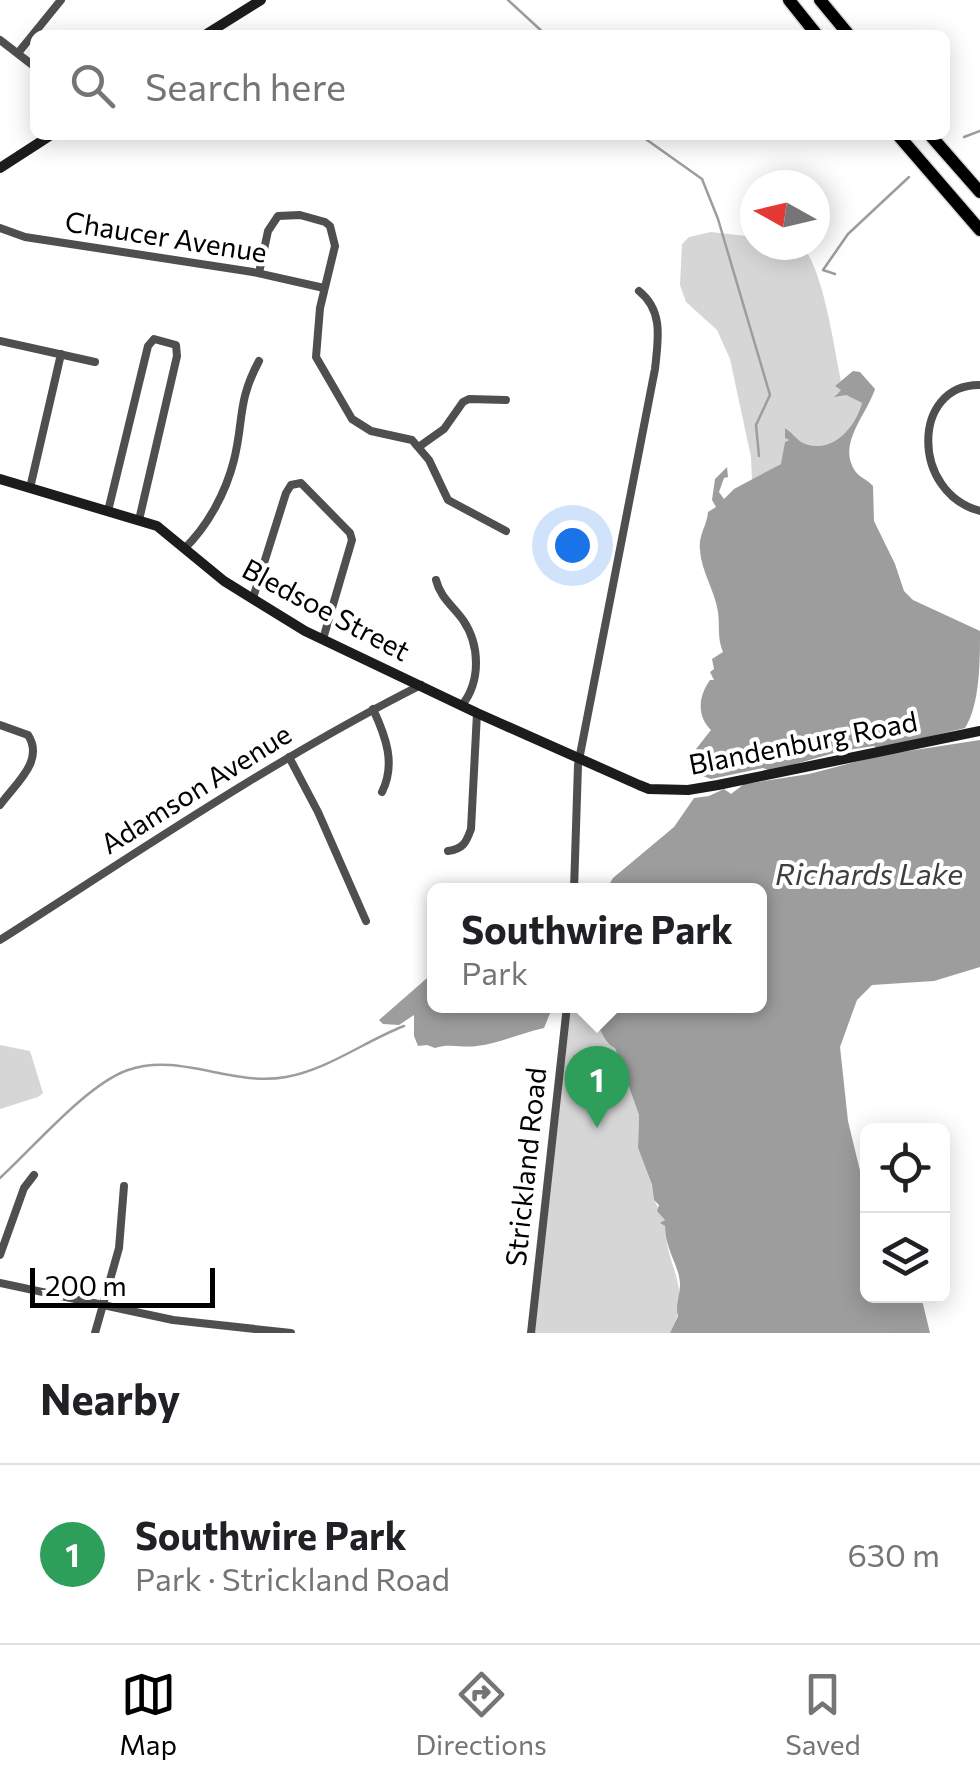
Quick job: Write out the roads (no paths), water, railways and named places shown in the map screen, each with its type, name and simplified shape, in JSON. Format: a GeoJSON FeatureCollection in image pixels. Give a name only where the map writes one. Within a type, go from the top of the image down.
{"type":"FeatureCollection","features":[{"type":"Feature","properties":{"kind":"highway"},"geometry":{"type":"LineString","coordinates":[[789,0],[813,30]]}},
{"type":"Feature","properties":{"kind":"highway"},"geometry":{"type":"LineString","coordinates":[[820,0],[845,30]]}},
{"type":"Feature","properties":{"kind":"highway"},"geometry":{"type":"LineString","coordinates":[[902,140],[980,230]]}},
{"type":"Feature","properties":{"kind":"highway"},"geometry":{"type":"LineString","coordinates":[[934,140],[980,192]]}},
{"type":"Feature","properties":{"kind":"street"},"geometry":{"type":"LineString","coordinates":[[37,30],[61,0]]}},
{"type":"Feature","properties":{"kind":"street"},"geometry":{"type":"LineString","coordinates":[[236,0],[245,10]]}},
{"type":"Feature","properties":{"kind":"street"},"geometry":{"type":"LineString","coordinates":[[212,30],[261,0]]}},
{"type":"Feature","properties":{"kind":"street"},"geometry":{"type":"LineString","coordinates":[[18,53],[30,38]]}},
{"type":"Feature","properties":{"kind":"street"},"geometry":{"type":"LineString","coordinates":[[0,40],[30,63]]}},
{"type":"Feature","properties":{"kind":"street"},"geometry":{"type":"LineString","coordinates":[[0,168],[43,140]]}},
{"type":"Feature","properties":{"kind":"street"},"geometry":{"type":"LineString","coordinates":[[259,273],[272,222],[285,214],[300,215],[330,226],[335,246],[315,347],[320,368],[359,426],[401,436],[420,446],[448,500],[506,532]]}},
{"type":"Feature","properties":{"kind":"street","name":"Chaucer Avenue"},"geometry":{"type":"LineString","coordinates":[[0,228],[25,237],[259,273],[324,288]]}},
{"type":"Feature","properties":{"kind":"street"},"geometry":{"type":"LineString","coordinates":[[574,883],[580,759],[655,369],[656,313],[640,291]]}},
{"type":"Feature","properties":{"kind":"street"},"geometry":{"type":"LineString","coordinates":[[108,511],[148,346],[154,339],[176,345],[177,356],[139,520]]}},
{"type":"Feature","properties":{"kind":"street"},"geometry":{"type":"LineString","coordinates":[[0,341],[95,362]]}},
{"type":"Feature","properties":{"kind":"street"},"geometry":{"type":"LineString","coordinates":[[30,488],[61,354]]}},
{"type":"Feature","properties":{"kind":"street"},"geometry":{"type":"LineString","coordinates":[[184,549],[208,520],[227,480],[244,392],[259,362]]}},
{"type":"Feature","properties":{"kind":"street"},"geometry":{"type":"LineString","coordinates":[[980,385],[960,388],[944,399],[932,421],[928,444],[932,470],[948,494],[963,506],[980,511]]}},
{"type":"Feature","properties":{"kind":"street"},"geometry":{"type":"LineString","coordinates":[[420,446],[444,429],[463,402],[477,397],[506,400]]}},
{"type":"Feature","properties":{"kind":"street","name":"Bledsoe Street"},"geometry":{"type":"LineString","coordinates":[[0,479],[156,526],[222,580],[323,639],[580,759]]}},
{"type":"Feature","properties":{"kind":"street"},"geometry":{"type":"LineString","coordinates":[[254,598],[286,492],[291,485],[301,483],[350,533],[352,540],[323,639]]}},
{"type":"Feature","properties":{"kind":"street"},"geometry":{"type":"LineString","coordinates":[[436,580],[439,592],[464,621],[475,650],[473,687],[462,705]]}},
{"type":"Feature","properties":{"kind":"street","name":"Adamson Avenue"},"geometry":{"type":"LineString","coordinates":[[0,940],[289,757],[421,686]]}},
{"type":"Feature","properties":{"kind":"street"},"geometry":{"type":"LineString","coordinates":[[373,710],[388,748],[389,769],[382,792]]}},
{"type":"Feature","properties":{"kind":"street"},"geometry":{"type":"LineString","coordinates":[[448,851],[459,850],[471,829],[477,713]]}},
{"type":"Feature","properties":{"kind":"street"},"geometry":{"type":"LineString","coordinates":[[0,724],[28,735],[34,752],[33,761],[0,804]]}},
{"type":"Feature","properties":{"kind":"street","name":"Blandenburg Road"},"geometry":{"type":"LineString","coordinates":[[580,759],[649,788],[688,790],[980,731]]}},
{"type":"Feature","properties":{"kind":"street"},"geometry":{"type":"LineString","coordinates":[[289,757],[318,812],[366,922]]}},
{"type":"Feature","properties":{"kind":"street","name":"Strickland Road"},"geometry":{"type":"LineString","coordinates":[[531,1333],[565,1013]]}},
{"type":"Feature","properties":{"kind":"street"},"geometry":{"type":"LineString","coordinates":[[0,1255],[24,1188],[34,1175]]}},
{"type":"Feature","properties":{"kind":"street"},"geometry":{"type":"LineString","coordinates":[[95,1333],[118,1248],[124,1186]]}},
{"type":"Feature","properties":{"kind":"street"},"geometry":{"type":"LineString","coordinates":[[0,1283],[172,1320],[290,1333]]}},
{"type":"Feature","properties":{"kind":"water"},"geometry":{"type":"Polygon","coordinates":[[[853,371],[860,372],[875,389],[851,440],[850,461],[873,486],[874,521],[904,591],[913,600],[980,631],[974,707],[965,728],[878,749],[874,746],[841,751],[771,771],[763,768],[711,779],[703,776],[696,749],[711,730],[701,711],[702,698],[710,680],[714,680],[710,672],[714,669],[712,659],[723,652],[719,617],[700,545],[708,512],[716,507],[712,500],[715,479],[727,467],[728,477],[719,492],[724,499],[734,489],[781,464],[785,442],[789,440],[785,438],[785,428],[801,442],[814,446],[841,437],[862,403],[846,395],[834,397],[841,390],[835,386],[853,371]]]}},
{"type":"Feature","properties":{"kind":"water","name":"Richards Lake"},"geometry":{"type":"Polygon","coordinates":[[[980,740],[980,967],[934,981],[872,985],[857,1000],[840,1047],[848,1121],[860,1171],[860,1303],[923,1303],[930,1333],[670,1333],[678,1316],[679,1277],[665,1226],[660,1223],[665,1220],[657,1211],[659,1205],[638,1148],[639,1115],[615,1048],[596,1025],[584,1019],[584,1013],[767,1013],[767,883],[610,883],[674,827],[694,798],[724,789],[731,794],[744,784],[809,774],[882,755],[980,740]]]}},
{"type":"Feature","properties":{"kind":"water"},"geometry":{"type":"Polygon","coordinates":[[[427,978],[427,1013],[550,1013],[544,1028],[494,1043],[435,1048],[418,1046],[414,1015],[399,1025],[379,1020],[427,978]]]}},
{"type":"Feature","properties":{"kind":"waterway"},"geometry":{"type":"LineString","coordinates":[[508,0],[541,30]]}},
{"type":"Feature","properties":{"kind":"waterway"},"geometry":{"type":"LineString","coordinates":[[964,137],[980,131]]}},
{"type":"Feature","properties":{"kind":"waterway"},"geometry":{"type":"LineString","coordinates":[[647,140],[702,179],[718,219],[770,395],[756,425],[759,456]]}},
{"type":"Feature","properties":{"kind":"waterway"},"geometry":{"type":"LineString","coordinates":[[835,274],[823,270],[848,234],[909,177]]}},
{"type":"Feature","properties":{"kind":"waterway"},"geometry":{"type":"LineString","coordinates":[[0,1178],[78,1102],[128,1070],[167,1065],[246,1078],[286,1077],[317,1068],[404,1026]]}},
{"type":"Feature","properties":{"kind":"place","name":"Southwire Park"},"geometry":{"type":"Point","coordinates":[597,1128]}}]}
